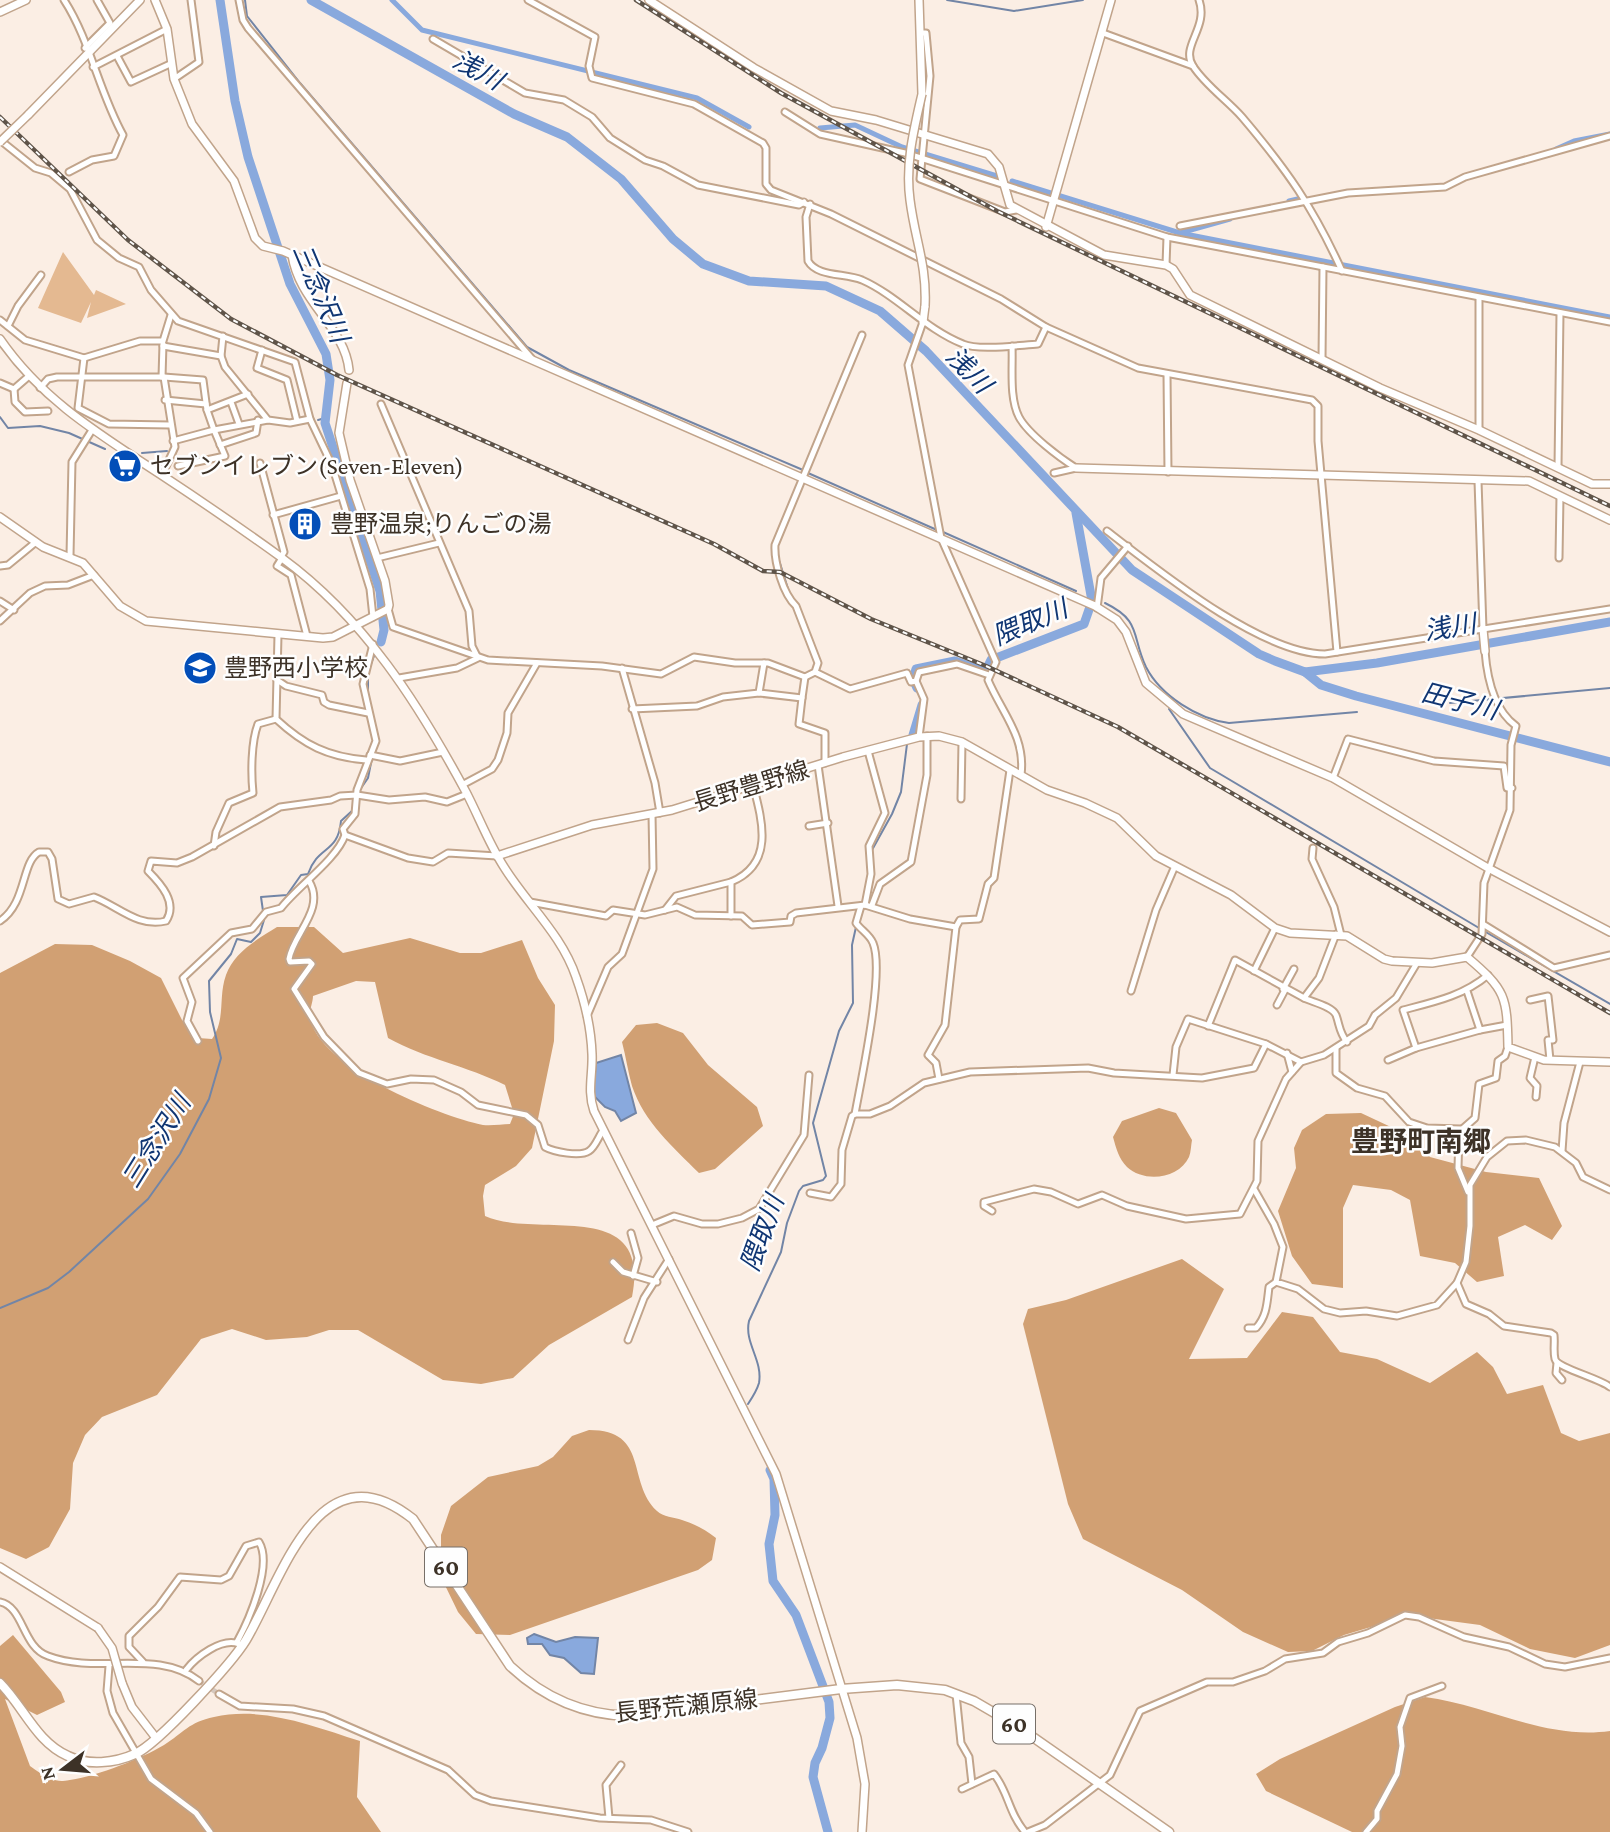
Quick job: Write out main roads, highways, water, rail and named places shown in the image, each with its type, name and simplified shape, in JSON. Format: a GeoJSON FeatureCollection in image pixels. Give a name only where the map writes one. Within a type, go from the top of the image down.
{"type":"FeatureCollection","features":[{"type":"Feature","properties":{"kind":"main road","name":"長野荒瀬原線"},"geometry":{"type":"LineString","coordinates":[[0,1683],[12,1695],[36,1730],[68,1757],[88,1762],[113,1761],[137,1754],[156,1738],[239,1644],[307,1525],[331,1505],[374,1499],[394,1504],[413,1520],[510,1666],[529,1684],[553,1699],[607,1715],[629,1716],[837,1689],[912,1685],[974,1701],[1017,1726],[1170,1832]]}},
{"type":"Feature","properties":{"kind":"water"},"geometry":{"type":"Polygon","coordinates":[[[621,1055],[636,1113],[621,1121],[615,1111],[605,1107],[593,1095],[596,1063],[621,1055]]]}},
{"type":"Feature","properties":{"kind":"water"},"geometry":{"type":"Polygon","coordinates":[[[534,1634],[556,1642],[575,1637],[598,1638],[594,1674],[581,1673],[564,1658],[550,1655],[542,1644],[528,1644],[527,1638],[534,1634]]]}},
{"type":"Feature","properties":{"kind":"waterway","name":"三念沢川"},"geometry":{"type":"LineString","coordinates":[[220,0],[235,101],[248,157],[290,284],[326,354],[330,380],[325,423],[380,591],[384,630],[381,642]]}},
{"type":"Feature","properties":{"kind":"waterway"},"geometry":{"type":"LineString","coordinates":[[245,0],[247,16],[300,83],[527,347],[569,370],[803,470]]}},
{"type":"Feature","properties":{"kind":"waterway","name":"浅川"},"geometry":{"type":"LineString","coordinates":[[311,0],[514,114],[567,137],[621,179],[673,239],[703,264],[749,281],[826,286],[880,311],[926,351],[1132,570],[1259,654],[1305,672],[1377,663],[1610,622]]}},
{"type":"Feature","properties":{"kind":"waterway"},"geometry":{"type":"LineString","coordinates":[[392,0],[422,30],[697,98],[749,127]]}},
{"type":"Feature","properties":{"kind":"waterway"},"geometry":{"type":"LineString","coordinates":[[947,0],[1014,11],[1083,0]]}},
{"type":"Feature","properties":{"kind":"waterway"},"geometry":{"type":"LineString","coordinates":[[820,128],[855,125],[902,147],[997,176]]}},
{"type":"Feature","properties":{"kind":"waterway"},"geometry":{"type":"LineString","coordinates":[[1556,149],[1574,141],[1610,134]]}},
{"type":"Feature","properties":{"kind":"waterway"},"geometry":{"type":"LineString","coordinates":[[1012,181],[1180,233],[1610,317]]}},
{"type":"Feature","properties":{"kind":"waterway"},"geometry":{"type":"LineString","coordinates":[[1289,201],[1302,198]]}},
{"type":"Feature","properties":{"kind":"waterway"},"geometry":{"type":"LineString","coordinates":[[1180,233],[1230,219]]}},
{"type":"Feature","properties":{"kind":"waterway"},"geometry":{"type":"LineString","coordinates":[[0,417],[8,428],[40,426],[69,433],[105,449]]}},
{"type":"Feature","properties":{"kind":"waterway"},"geometry":{"type":"LineString","coordinates":[[318,420],[325,418]]}},
{"type":"Feature","properties":{"kind":"waterway"},"geometry":{"type":"LineString","coordinates":[[186,440],[213,433]]}},
{"type":"Feature","properties":{"kind":"waterway"},"geometry":{"type":"LineString","coordinates":[[142,453],[167,451]]}},
{"type":"Feature","properties":{"kind":"waterway"},"geometry":{"type":"LineString","coordinates":[[808,473],[937,530]]}},
{"type":"Feature","properties":{"kind":"waterway","name":"隈取川"},"geometry":{"type":"LineString","coordinates":[[917,688],[913,679],[916,669],[955,661],[985,672],[991,660],[1084,624],[1092,601],[1076,513]]}},
{"type":"Feature","properties":{"kind":"waterway"},"geometry":{"type":"LineString","coordinates":[[943,532],[1076,591]]}},
{"type":"Feature","properties":{"kind":"waterway"},"geometry":{"type":"LineString","coordinates":[[778,557],[789,592]]}},
{"type":"Feature","properties":{"kind":"waterway"},"geometry":{"type":"LineString","coordinates":[[1105,603],[1125,616],[1130,623],[1141,656],[1153,678],[1171,696],[1205,717],[1229,723],[1357,712]]}},
{"type":"Feature","properties":{"kind":"waterway","name":"三念沢川"},"geometry":{"type":"LineString","coordinates":[[371,664],[374,656]]}},
{"type":"Feature","properties":{"kind":"waterway","name":"田子川"},"geometry":{"type":"LineString","coordinates":[[1305,672],[1321,685],[1356,696],[1610,762]]}},
{"type":"Feature","properties":{"kind":"waterway","name":"三念沢川"},"geometry":{"type":"LineString","coordinates":[[368,676],[368,695]]}},
{"type":"Feature","properties":{"kind":"waterway"},"geometry":{"type":"LineString","coordinates":[[1450,703],[1610,688]]}},
{"type":"Feature","properties":{"kind":"waterway","name":"隈取川"},"geometry":{"type":"LineString","coordinates":[[913,735],[922,705]]}},
{"type":"Feature","properties":{"kind":"waterway"},"geometry":{"type":"LineString","coordinates":[[1169,709],[1210,768],[1479,928]]}},
{"type":"Feature","properties":{"kind":"waterway","name":"隈取川"},"geometry":{"type":"LineString","coordinates":[[872,850],[901,792],[907,744]]}},
{"type":"Feature","properties":{"kind":"waterway","name":"三念沢川"},"geometry":{"type":"LineString","coordinates":[[359,791],[368,778],[372,758]]}},
{"type":"Feature","properties":{"kind":"waterway","name":"三念沢川"},"geometry":{"type":"LineString","coordinates":[[263,911],[261,897],[287,895],[301,875],[308,874],[317,858],[332,845],[341,821],[353,810]]}},
{"type":"Feature","properties":{"kind":"waterway","name":"隈取川"},"geometry":{"type":"LineString","coordinates":[[869,903],[872,859]]}},
{"type":"Feature","properties":{"kind":"waterway","name":"三念沢川"},"geometry":{"type":"LineString","coordinates":[[0,1308],[48,1288],[69,1272],[148,1199],[180,1154],[209,1099],[221,1058],[210,1012],[209,981],[231,954],[237,939],[251,942],[260,933],[264,920]]}},
{"type":"Feature","properties":{"kind":"waterway","name":"隈取川"},"geometry":{"type":"LineString","coordinates":[[748,1404],[758,1386],[760,1375],[749,1337],[749,1321],[781,1252],[787,1223],[799,1191],[803,1186],[823,1180],[826,1176],[813,1123],[839,1031],[853,1003],[852,945],[856,927]]}},
{"type":"Feature","properties":{"kind":"waterway"},"geometry":{"type":"LineString","coordinates":[[1484,931],[1610,1004]]}},
{"type":"Feature","properties":{"kind":"waterway","name":"隈取川"},"geometry":{"type":"LineString","coordinates":[[770,1470],[774,1479],[775,1515],[769,1544],[773,1581],[796,1615],[829,1702],[830,1718],[813,1777],[828,1832]]}},
{"type":"Feature","properties":{"kind":"tunnel"},"geometry":{"type":"LineString","coordinates":[[199,1681],[219,1694]]}},
{"type":"Feature","properties":{"kind":"railway"},"geometry":{"type":"LineString","coordinates":[[636,0],[781,93],[997,211],[1610,506]]}},
{"type":"Feature","properties":{"kind":"railway"},"geometry":{"type":"LineString","coordinates":[[0,117],[128,240],[231,319],[337,375],[714,544],[763,571],[780,572],[871,619],[986,666],[1118,727],[1610,1013]]}},
{"type":"Feature","properties":{"kind":"place","name":"セブンイレブン(Seven-Eleven)"},"geometry":{"type":"Point","coordinates":[125,466]}},
{"type":"Feature","properties":{"kind":"place","name":"豊野温泉;りんごの湯"},"geometry":{"type":"Point","coordinates":[305,524]}},
{"type":"Feature","properties":{"kind":"place","name":"豊野西小学校"},"geometry":{"type":"Point","coordinates":[200,668]}},
{"type":"Feature","properties":{"kind":"district","name":"豊野町南郷"},"geometry":{"type":"Point","coordinates":[1421,1141]}}]}
